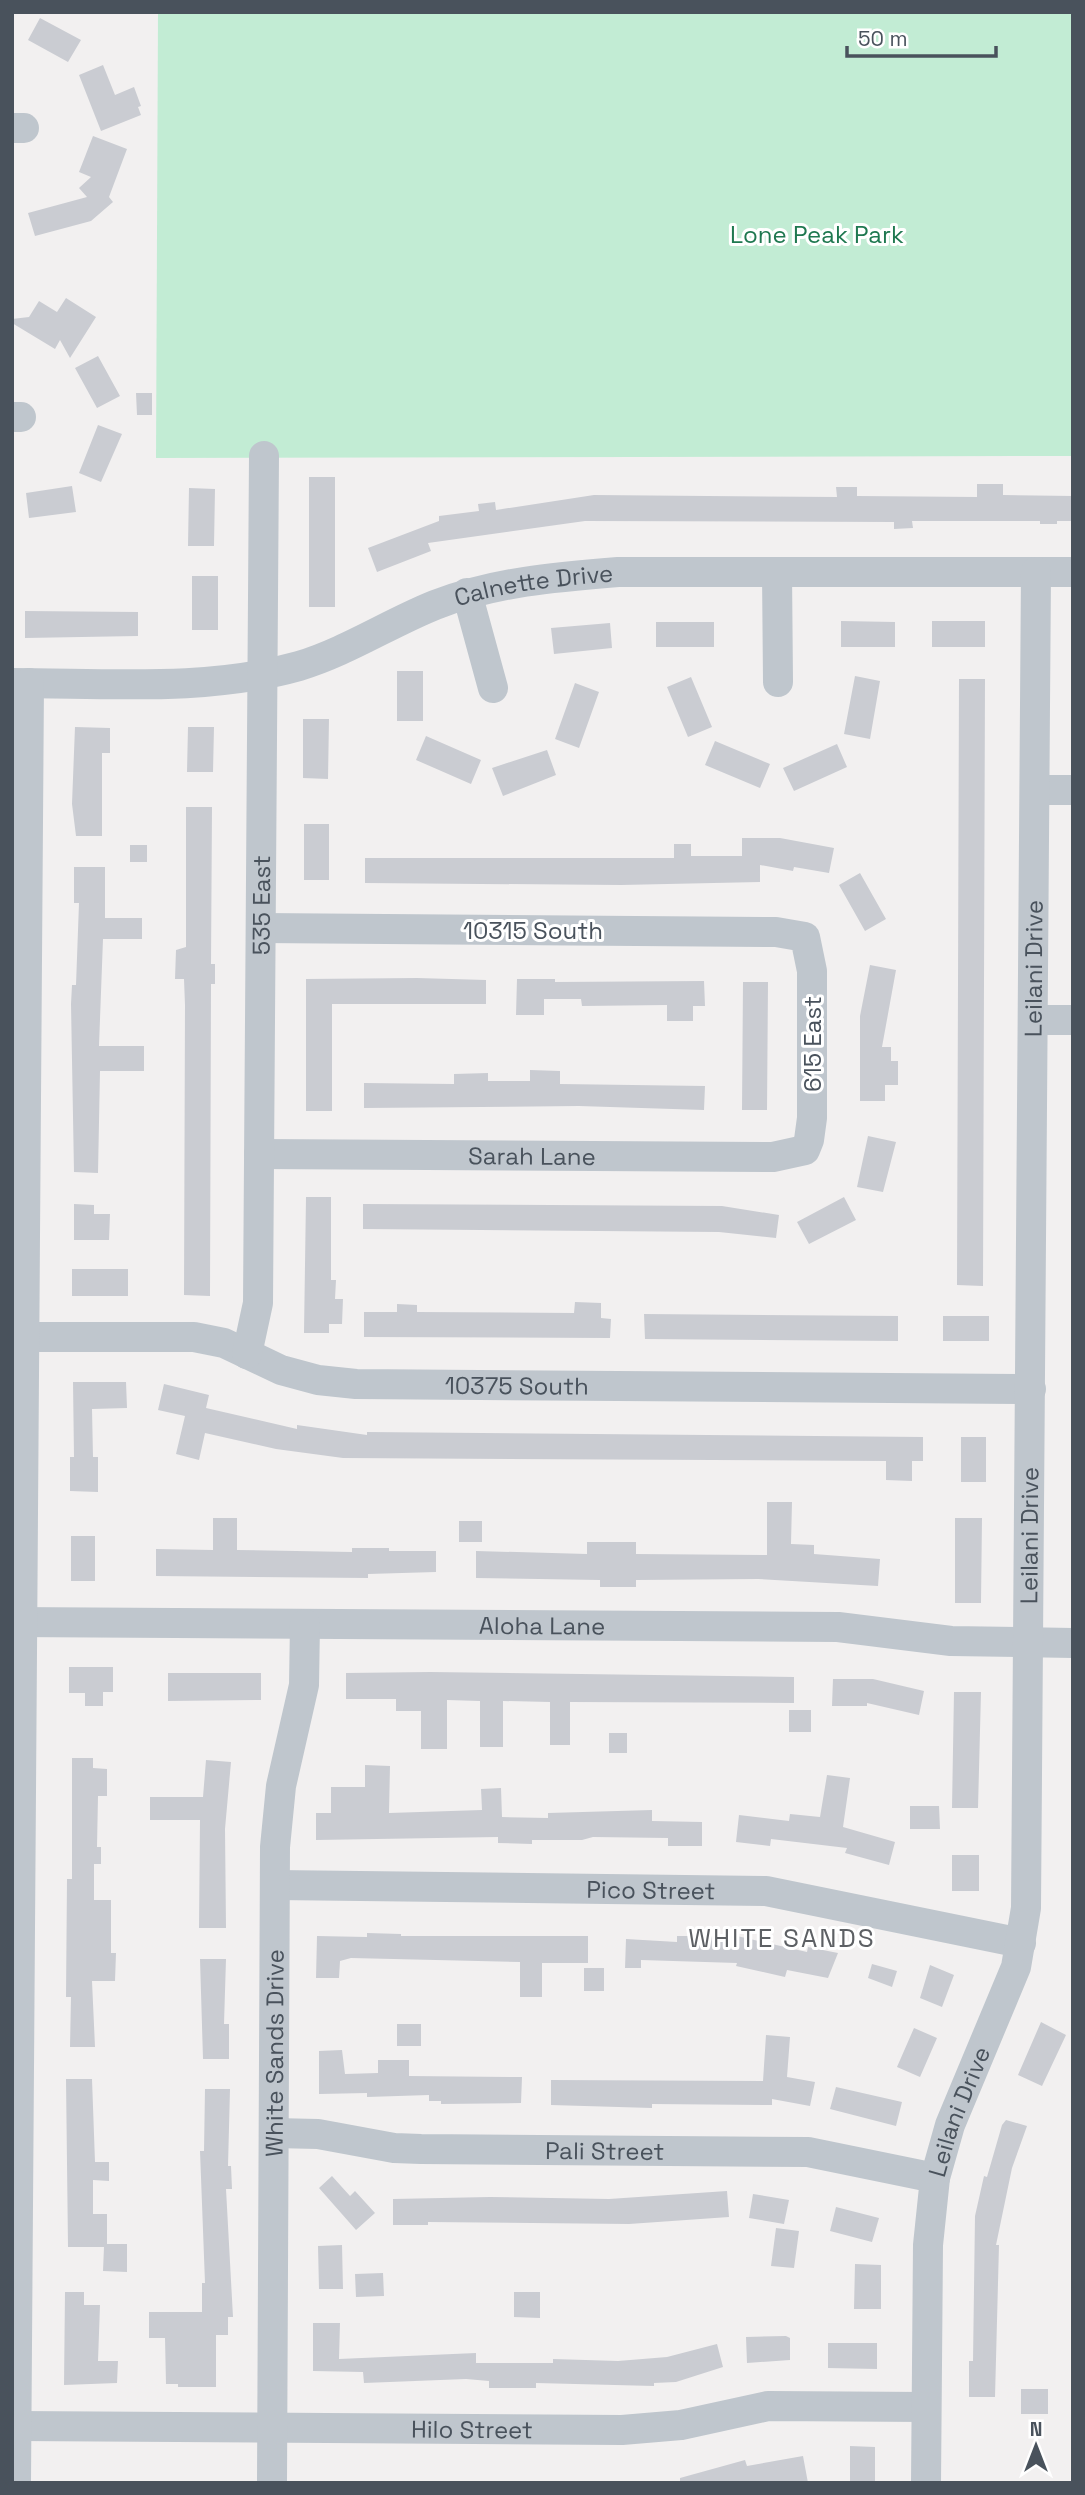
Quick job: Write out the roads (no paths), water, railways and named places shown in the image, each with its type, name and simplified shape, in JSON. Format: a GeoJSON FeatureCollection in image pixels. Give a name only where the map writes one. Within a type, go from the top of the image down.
{"type":"FeatureCollection","features":[{"type":"Feature","properties":{"kind":"street","name":"535 East"},"geometry":{"type":"LineString","coordinates":[[247,1354],[258,1303],[264,456]]}},
{"type":"Feature","properties":{"kind":"street","name":"Calnette Drive"},"geometry":{"type":"LineString","coordinates":[[21,683],[192,683],[262,673],[300,665],[467,593],[553,577],[618,572],[1073,572]]}},
{"type":"Feature","properties":{"kind":"street"},"geometry":{"type":"LineString","coordinates":[[778,572],[778,682]]}},
{"type":"Feature","properties":{"kind":"street","name":"Leilani Drive"},"geometry":{"type":"LineString","coordinates":[[926,2483],[928,2245],[935,2178],[955,2112],[1016,1967],[1028,1872],[1036,572]]}},
{"type":"Feature","properties":{"kind":"street"},"geometry":{"type":"LineString","coordinates":[[467,593],[494,688]]}},
{"type":"Feature","properties":{"kind":"street"},"geometry":{"type":"LineString","coordinates":[[16,2483],[21,683]]}},
{"type":"Feature","properties":{"kind":"street"},"geometry":{"type":"LineString","coordinates":[[1035,790],[1073,790]]}},
{"type":"Feature","properties":{"kind":"street","name":"10315 South"},"geometry":{"type":"LineString","coordinates":[[261,928],[776,932],[805,937]]}},
{"type":"Feature","properties":{"kind":"street","name":"615 East"},"geometry":{"type":"LineString","coordinates":[[805,937],[812,971],[812,1091],[811,1129],[805,1150]]}},
{"type":"Feature","properties":{"kind":"street"},"geometry":{"type":"LineString","coordinates":[[1033,1020],[1073,1020]]}},
{"type":"Feature","properties":{"kind":"street","name":"Sarah Lane"},"geometry":{"type":"LineString","coordinates":[[259,1154],[773,1157],[805,1150]]}},
{"type":"Feature","properties":{"kind":"street","name":"10375 South"},"geometry":{"type":"LineString","coordinates":[[18,1337],[194,1338],[224,1343],[281,1370],[318,1380],[356,1384],[1031,1389]]}},
{"type":"Feature","properties":{"kind":"street","name":"Aloha Lane"},"geometry":{"type":"LineString","coordinates":[[17,1622],[838,1627],[951,1642],[1073,1643]]}},
{"type":"Feature","properties":{"kind":"street","name":"White Sands Drive"},"geometry":{"type":"LineString","coordinates":[[272,2483],[277,1814],[302,1695],[304,1624]]}},
{"type":"Feature","properties":{"kind":"street","name":"Pico Street"},"geometry":{"type":"LineString","coordinates":[[275,1885],[766,1891],[1021,1943]]}},
{"type":"Feature","properties":{"kind":"street","name":"Pali Street"},"geometry":{"type":"LineString","coordinates":[[274,2133],[318,2134],[394,2148],[807,2152],[935,2178]]}},
{"type":"Feature","properties":{"kind":"street","name":"Hilo Street"},"geometry":{"type":"LineString","coordinates":[[16,2426],[642,2429],[681,2425],[768,2406],[926,2407]]}},
{"type":"Feature","properties":{"kind":"district","name":"WHITE SANDS"},"geometry":{"type":"Point","coordinates":[782,1938]}},
{"type":"Feature","properties":{"kind":"park label","name":"Lone Peak Park"},"geometry":{"type":"Point","coordinates":[817,234]}}]}
